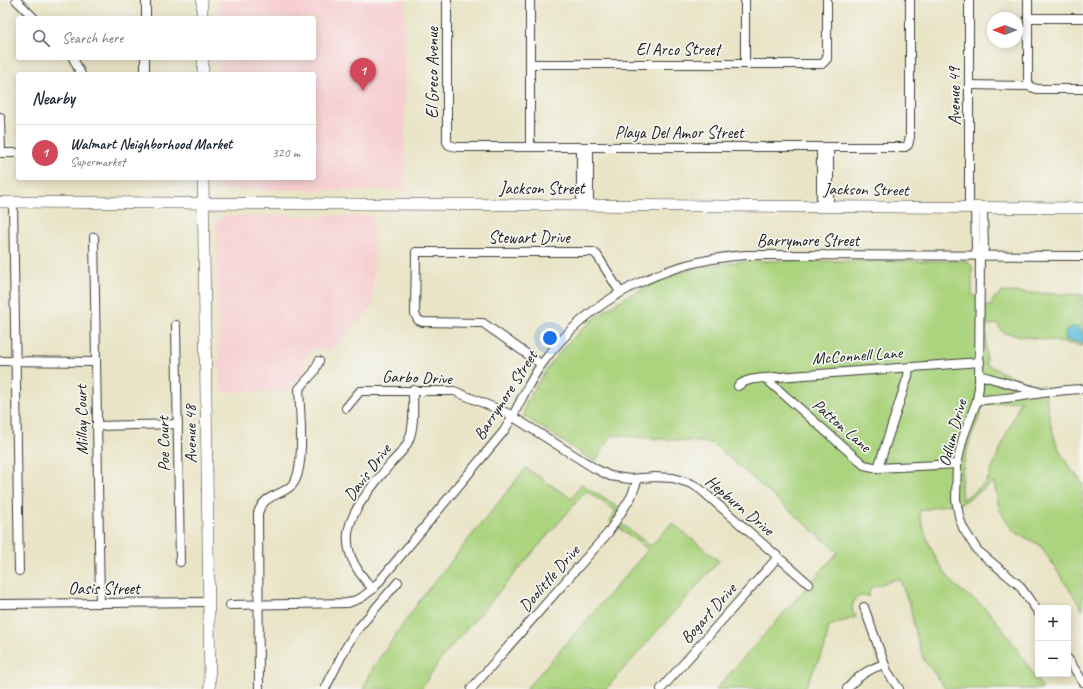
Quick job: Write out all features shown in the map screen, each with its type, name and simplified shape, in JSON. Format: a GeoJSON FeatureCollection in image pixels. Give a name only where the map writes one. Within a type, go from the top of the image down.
{"type":"FeatureCollection","features":[{"type":"Feature","properties":{"kind":"main road"},"geometry":{"type":"LineString","coordinates":[[202,0],[202,16]]}},
{"type":"Feature","properties":{"kind":"main road"},"geometry":{"type":"LineString","coordinates":[[202,60],[202,72]]}},
{"type":"Feature","properties":{"kind":"main road","name":"Avenue 48"},"geometry":{"type":"LineString","coordinates":[[203,180],[210,689]]}},
{"type":"Feature","properties":{"kind":"main road","name":"Jackson Street"},"geometry":{"type":"LineString","coordinates":[[0,202],[203,204],[825,205],[976,208],[1083,208]]}},
{"type":"Feature","properties":{"kind":"street"},"geometry":{"type":"LineString","coordinates":[[16,0],[32,16]]}},
{"type":"Feature","properties":{"kind":"street"},"geometry":{"type":"LineString","coordinates":[[146,0],[146,16]]}},
{"type":"Feature","properties":{"kind":"street","name":"El Greco Avenue"},"geometry":{"type":"LineString","coordinates":[[447,0],[447,137],[449,145]]}},
{"type":"Feature","properties":{"kind":"street"},"geometry":{"type":"LineString","coordinates":[[530,0],[530,147]]}},
{"type":"Feature","properties":{"kind":"street"},"geometry":{"type":"LineString","coordinates":[[745,0],[745,64]]}},
{"type":"Feature","properties":{"kind":"street","name":"El Arco Street"},"geometry":{"type":"LineString","coordinates":[[530,64],[817,64],[825,62],[827,54],[827,0]]}},
{"type":"Feature","properties":{"kind":"street","name":"Playa Del Amor Street"},"geometry":{"type":"LineString","coordinates":[[449,145],[457,147],[900,147],[908,145],[910,137],[910,0]]}},
{"type":"Feature","properties":{"kind":"street","name":"Avenue 49"},"geometry":{"type":"LineString","coordinates":[[969,0],[969,192],[976,208]]}},
{"type":"Feature","properties":{"kind":"street"},"geometry":{"type":"LineString","coordinates":[[1028,0],[1028,86]]}},
{"type":"Feature","properties":{"kind":"street"},"geometry":{"type":"LineString","coordinates":[[1028,18],[1083,18]]}},
{"type":"Feature","properties":{"kind":"street"},"geometry":{"type":"LineString","coordinates":[[74,60],[80,72]]}},
{"type":"Feature","properties":{"kind":"street"},"geometry":{"type":"LineString","coordinates":[[145,60],[145,72]]}},
{"type":"Feature","properties":{"kind":"street"},"geometry":{"type":"LineString","coordinates":[[969,85],[1028,86],[1037,89],[1083,89]]}},
{"type":"Feature","properties":{"kind":"street"},"geometry":{"type":"LineString","coordinates":[[0,117],[0,153],[16,153]]}},
{"type":"Feature","properties":{"kind":"street"},"geometry":{"type":"LineString","coordinates":[[585,147],[585,205]]}},
{"type":"Feature","properties":{"kind":"street"},"geometry":{"type":"LineString","coordinates":[[825,147],[825,205]]}},
{"type":"Feature","properties":{"kind":"street"},"geometry":{"type":"LineString","coordinates":[[13,202],[19,571]]}},
{"type":"Feature","properties":{"kind":"street","name":"Odlum Drive"},"geometry":{"type":"LineString","coordinates":[[976,208],[984,249],[980,255],[980,362],[977,400],[963,438],[957,464],[956,499],[959,516],[969,539],[984,557],[1020,585],[1035,608]]}},
{"type":"Feature","properties":{"kind":"street","name":"Millay Court"},"geometry":{"type":"LineString","coordinates":[[94,237],[94,362],[100,602]]}},
{"type":"Feature","properties":{"kind":"street","name":"Stewart Drive"},"geometry":{"type":"LineString","coordinates":[[541,364],[483,323],[423,322],[418,320],[415,314],[416,252],[593,252],[597,255],[620,292]]}},
{"type":"Feature","properties":{"kind":"street","name":"Barrymore Street"},"geometry":{"type":"LineString","coordinates":[[230,605],[348,603],[361,598],[373,589],[504,430],[513,416],[524,390],[541,364],[557,345],[585,316],[620,292],[648,278],[676,267],[724,256],[756,254],[1083,256]]}},
{"type":"Feature","properties":{"kind":"street","name":"Poe Court"},"geometry":{"type":"LineString","coordinates":[[176,325],[180,562]]}},
{"type":"Feature","properties":{"kind":"street"},"geometry":{"type":"LineString","coordinates":[[0,361],[94,362]]}},
{"type":"Feature","properties":{"kind":"street"},"geometry":{"type":"LineString","coordinates":[[259,689],[257,605],[258,513],[268,498],[286,490],[297,479],[301,464],[300,389],[314,372],[319,361]]}},
{"type":"Feature","properties":{"kind":"street","name":"McConnell Lane"},"geometry":{"type":"LineString","coordinates":[[738,386],[743,382],[752,379],[980,362]]}},
{"type":"Feature","properties":{"kind":"street"},"geometry":{"type":"LineString","coordinates":[[878,468],[908,376],[909,367]]}},
{"type":"Feature","properties":{"kind":"street"},"geometry":{"type":"LineString","coordinates":[[979,375],[1040,392]]}},
{"type":"Feature","properties":{"kind":"street","name":"Patton Lane"},"geometry":{"type":"LineString","coordinates":[[765,378],[864,465],[878,468],[957,464]]}},
{"type":"Feature","properties":{"kind":"street"},"geometry":{"type":"LineString","coordinates":[[977,400],[1010,399],[1040,392],[1083,389]]}},
{"type":"Feature","properties":{"kind":"street","name":"Davis Drive"},"geometry":{"type":"LineString","coordinates":[[373,589],[358,572],[352,562],[348,544],[348,533],[357,506],[408,442],[413,421],[413,390]]}},
{"type":"Feature","properties":{"kind":"street","name":"Garbo Drive"},"geometry":{"type":"LineString","coordinates":[[346,408],[360,391],[454,391],[513,416]]}},
{"type":"Feature","properties":{"kind":"street","name":"Hepburn Drive"},"geometry":{"type":"LineString","coordinates":[[513,416],[602,472],[619,478],[638,479],[664,477],[692,484],[700,489],[809,584]]}},
{"type":"Feature","properties":{"kind":"street"},"geometry":{"type":"LineString","coordinates":[[96,426],[178,424]]}},
{"type":"Feature","properties":{"kind":"street","name":"Doolittle Drive"},"geometry":{"type":"LineString","coordinates":[[471,689],[608,533],[631,497],[638,479]]}},
{"type":"Feature","properties":{"kind":"street","name":"Bogart Drive"},"geometry":{"type":"LineString","coordinates":[[661,689],[778,557]]}},
{"type":"Feature","properties":{"kind":"street"},"geometry":{"type":"LineString","coordinates":[[325,689],[345,649],[356,631],[398,582]]}},
{"type":"Feature","properties":{"kind":"street","name":"Oasis Street"},"geometry":{"type":"LineString","coordinates":[[0,604],[209,602]]}},
{"type":"Feature","properties":{"kind":"street"},"geometry":{"type":"LineString","coordinates":[[864,607],[884,664],[889,675],[899,689]]}},
{"type":"Feature","properties":{"kind":"street"},"geometry":{"type":"LineString","coordinates":[[846,689],[861,675],[872,668],[884,664]]}},
{"type":"Feature","properties":{"kind":"street"},"geometry":{"type":"LineString","coordinates":[[1071,664],[1083,682]]}},
{"type":"Feature","properties":{"kind":"shaded area"},"geometry":{"type":"Polygon","coordinates":[[[218,0],[405,0],[405,190],[218,190],[218,180],[316,180],[316,72],[218,72],[218,60],[316,60],[316,16],[218,16],[218,0]]]}},
{"type":"Feature","properties":{"kind":"shaded area"},"geometry":{"type":"Polygon","coordinates":[[[223,216],[374,216],[373,306],[328,353],[318,348],[307,352],[304,360],[306,372],[293,382],[290,391],[220,392],[216,223],[223,216]]]}},
{"type":"Feature","properties":{"kind":"green space"},"geometry":{"type":"Polygon","coordinates":[[[751,261],[967,261],[972,266],[972,294],[986,306],[991,306],[994,298],[1003,292],[1083,295],[1083,346],[1004,333],[997,324],[986,325],[986,364],[1008,375],[1036,385],[1044,386],[1054,438],[1072,471],[1083,483],[1083,610],[1040,545],[1013,531],[999,509],[994,482],[962,503],[950,504],[919,511],[929,544],[946,574],[962,591],[983,606],[994,618],[1043,689],[946,689],[924,660],[915,632],[910,606],[899,578],[870,588],[869,596],[862,596],[854,600],[852,610],[856,617],[829,626],[824,650],[804,689],[716,689],[838,552],[712,443],[612,435],[595,462],[524,416],[524,411],[527,401],[553,361],[582,330],[616,303],[635,292],[673,275],[702,267],[751,261]],[[1021,400],[988,404],[983,407],[966,452],[961,488],[962,500],[986,483],[1021,400]]]}},
{"type":"Feature","properties":{"kind":"green space"},"geometry":{"type":"Polygon","coordinates":[[[526,468],[572,499],[581,484],[627,513],[620,523],[651,546],[672,523],[719,561],[606,689],[526,689],[648,550],[610,521],[616,511],[586,491],[440,660],[421,689],[363,689],[374,666],[423,596],[526,468]]]}},
{"type":"Feature","properties":{"kind":"water"},"geometry":{"type":"Polygon","coordinates":[[[1072,327],[1078,327],[1083,333],[1083,343],[1066,340],[1066,332],[1072,327]]]}},
{"type":"Feature","properties":{"kind":"place","name":"Walmart Neighborhood Market"},"geometry":{"type":"Point","coordinates":[363,91]}}]}
